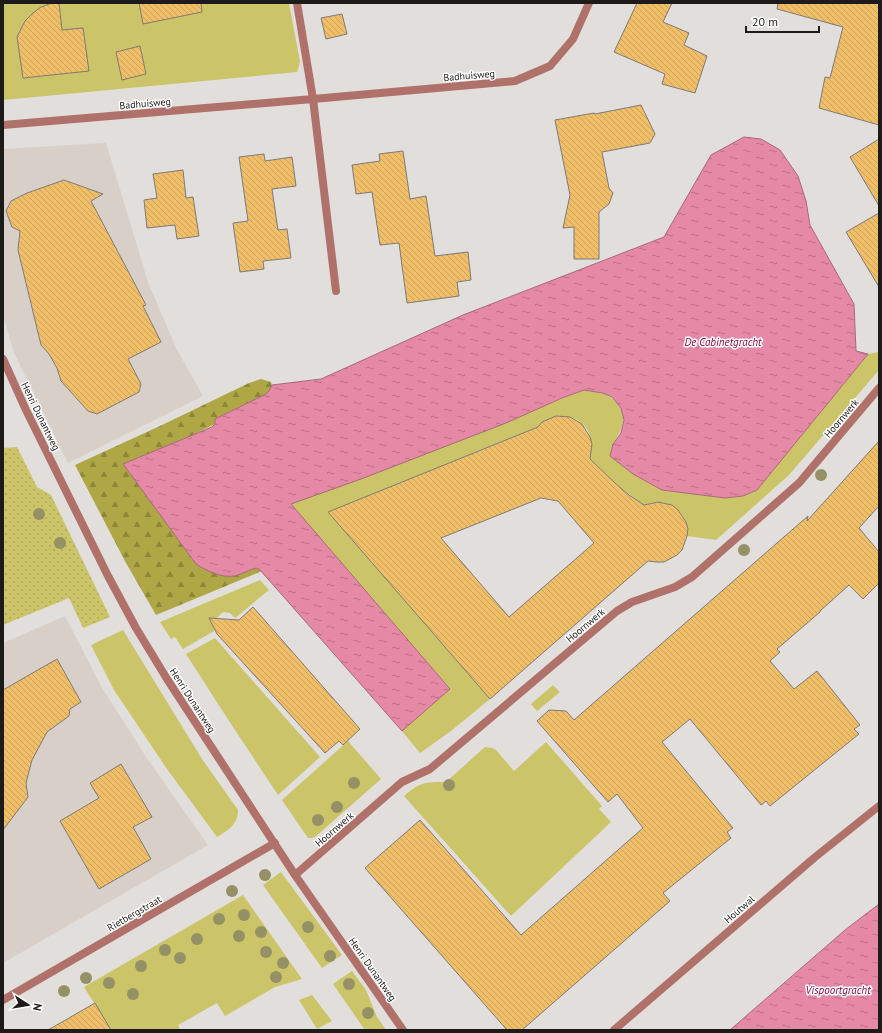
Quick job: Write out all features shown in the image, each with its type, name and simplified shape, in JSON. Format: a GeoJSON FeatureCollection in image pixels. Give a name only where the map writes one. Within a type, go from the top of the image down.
{"type":"FeatureCollection","features":[{"type":"Feature","properties":{"kind":"street"},"geometry":{"type":"LineString","coordinates":[[297,3],[313,99],[336,291]]}},
{"type":"Feature","properties":{"kind":"street","name":"Badhuisweg"},"geometry":{"type":"LineString","coordinates":[[3,126],[515,81],[550,66],[573,39],[589,3]]}},
{"type":"Feature","properties":{"kind":"street","name":"Henri Dunantweg"},"geometry":{"type":"LineString","coordinates":[[3,359],[26,410],[108,576],[136,628],[167,680],[296,875],[403,1030]]}},
{"type":"Feature","properties":{"kind":"street","name":"Hoornwerk"},"geometry":{"type":"LineString","coordinates":[[296,875],[402,782],[430,769],[617,611],[632,602],[675,587],[692,577],[799,482],[879,388]]}},
{"type":"Feature","properties":{"kind":"street","name":"Houtwal"},"geometry":{"type":"LineString","coordinates":[[614,1030],[814,858],[879,806]]}},
{"type":"Feature","properties":{"kind":"street","name":"Rietbergstraat"},"geometry":{"type":"LineString","coordinates":[[3,1000],[275,843]]}},
{"type":"Feature","properties":{"kind":"shaded area"},"geometry":{"type":"Polygon","coordinates":[[[3,3],[289,3],[300,62],[297,72],[3,100],[3,3]]]}},
{"type":"Feature","properties":{"kind":"shaded area"},"geometry":{"type":"Polygon","coordinates":[[[106,143],[148,282],[176,348],[203,396],[68,463],[14,353],[3,315],[3,149],[106,143]]]}},
{"type":"Feature","properties":{"kind":"shaded area"},"geometry":{"type":"Polygon","coordinates":[[[879,352],[879,370],[789,475],[716,540],[687,536],[684,519],[675,507],[661,502],[644,505],[629,494],[589,458],[591,442],[589,433],[584,425],[578,420],[562,416],[545,421],[538,427],[328,512],[490,699],[451,731],[420,753],[402,731],[450,689],[290,504],[584,390],[603,393],[610,397],[620,407],[623,423],[613,444],[662,490],[725,498],[743,496],[757,490],[868,354],[879,352]]]}},
{"type":"Feature","properties":{"kind":"shaded area"},"geometry":{"type":"Polygon","coordinates":[[[17,447],[37,487],[51,495],[110,617],[83,628],[69,598],[3,625],[3,448],[17,447]]]}},
{"type":"Feature","properties":{"kind":"shaded area"},"geometry":{"type":"Polygon","coordinates":[[[260,580],[269,590],[235,618],[230,613],[223,612],[216,620],[214,631],[183,649],[175,637],[171,639],[160,622],[260,580]]]}},
{"type":"Feature","properties":{"kind":"shaded area"},"geometry":{"type":"Polygon","coordinates":[[[65,616],[101,686],[146,757],[208,845],[3,963],[3,643],[65,616]]]}},
{"type":"Feature","properties":{"kind":"shaded area"},"geometry":{"type":"Polygon","coordinates":[[[123,630],[202,759],[238,810],[238,815],[232,826],[217,837],[167,769],[114,690],[91,645],[123,630]]]}},
{"type":"Feature","properties":{"kind":"shaded area"},"geometry":{"type":"Polygon","coordinates":[[[215,638],[320,757],[278,795],[186,654],[215,638]]]}},
{"type":"Feature","properties":{"kind":"shaded area"},"geometry":{"type":"Polygon","coordinates":[[[553,685],[560,692],[537,711],[531,704],[553,685]]]}},
{"type":"Feature","properties":{"kind":"shaded area"},"geometry":{"type":"Polygon","coordinates":[[[348,741],[381,779],[315,837],[308,838],[282,800],[348,741]]]}},
{"type":"Feature","properties":{"kind":"shaded area"},"geometry":{"type":"Polygon","coordinates":[[[546,742],[602,806],[599,809],[611,822],[511,916],[404,796],[419,785],[433,782],[446,782],[485,747],[496,750],[514,771],[546,742]]]}},
{"type":"Feature","properties":{"kind":"shaded area"},"geometry":{"type":"Polygon","coordinates":[[[281,872],[342,955],[322,968],[263,885],[281,872]]]}},
{"type":"Feature","properties":{"kind":"shaded area"},"geometry":{"type":"Polygon","coordinates":[[[243,895],[302,979],[275,987],[225,1016],[217,1003],[178,1025],[180,1030],[111,1030],[84,987],[243,895]]]}},
{"type":"Feature","properties":{"kind":"shaded area"},"geometry":{"type":"Polygon","coordinates":[[[352,971],[366,990],[377,1017],[386,1030],[365,1030],[333,984],[352,971]]]}},
{"type":"Feature","properties":{"kind":"shaded area"},"geometry":{"type":"Polygon","coordinates":[[[312,995],[332,1021],[317,1029],[299,1000],[312,995]]]}},
{"type":"Feature","properties":{"kind":"green space"},"geometry":{"type":"Polygon","coordinates":[[[261,379],[271,382],[272,385],[266,394],[215,419],[215,424],[191,436],[170,528],[193,560],[201,567],[247,570],[256,567],[262,571],[156,615],[126,563],[75,465],[249,383],[261,379]]]}},
{"type":"Feature","properties":{"kind":"water","name":"De Cabinetgracht"},"geometry":{"type":"Polygon","coordinates":[[[744,137],[761,139],[780,150],[798,176],[806,201],[810,225],[854,304],[856,351],[868,354],[757,490],[743,496],[725,498],[662,490],[633,474],[610,456],[613,444],[621,433],[624,420],[621,408],[612,397],[603,393],[584,390],[562,398],[506,423],[361,479],[291,504],[450,689],[402,731],[260,570],[256,568],[235,576],[225,576],[209,571],[196,564],[123,464],[212,427],[215,424],[215,419],[266,394],[272,385],[321,379],[463,315],[664,237],[711,155],[744,137]]]}},
{"type":"Feature","properties":{"kind":"water","name":"Vispoortgracht"},"geometry":{"type":"Polygon","coordinates":[[[879,904],[879,1030],[730,1030],[845,930],[879,904]]]}},
{"type":"Feature","properties":{"kind":"building"},"geometry":{"type":"Polygon","coordinates":[[[52,3],[59,3],[62,30],[83,28],[89,71],[23,78],[17,37],[25,21],[33,13],[41,7],[52,3]]]}},
{"type":"Feature","properties":{"kind":"building"},"geometry":{"type":"Polygon","coordinates":[[[139,3],[201,3],[202,12],[143,24],[139,3]]]}},
{"type":"Feature","properties":{"kind":"building"},"geometry":{"type":"Polygon","coordinates":[[[637,3],[672,3],[663,22],[689,33],[684,45],[707,56],[695,93],[662,84],[665,74],[614,52],[637,3]]]}},
{"type":"Feature","properties":{"kind":"building"},"geometry":{"type":"Polygon","coordinates":[[[778,3],[879,3],[879,125],[819,108],[825,77],[830,78],[843,27],[777,9],[778,3]]]}},
{"type":"Feature","properties":{"kind":"building"},"geometry":{"type":"Polygon","coordinates":[[[342,14],[347,34],[326,39],[321,18],[342,14]]]}},
{"type":"Feature","properties":{"kind":"building"},"geometry":{"type":"Polygon","coordinates":[[[140,46],[146,74],[122,80],[116,52],[140,46]]]}},
{"type":"Feature","properties":{"kind":"building"},"geometry":{"type":"Polygon","coordinates":[[[641,105],[655,134],[650,143],[602,152],[609,188],[613,193],[609,204],[599,212],[599,259],[574,259],[574,227],[563,228],[570,195],[555,120],[641,105]]]}},
{"type":"Feature","properties":{"kind":"building"},"geometry":{"type":"Polygon","coordinates":[[[879,139],[879,206],[850,157],[879,139]]]}},
{"type":"Feature","properties":{"kind":"building"},"geometry":{"type":"Polygon","coordinates":[[[403,151],[410,199],[426,196],[435,256],[468,252],[471,280],[457,282],[459,296],[407,303],[399,243],[380,245],[372,192],[356,194],[352,165],[380,161],[379,154],[403,151]]]}},
{"type":"Feature","properties":{"kind":"building"},"geometry":{"type":"Polygon","coordinates":[[[264,154],[265,161],[292,157],[296,186],[272,189],[278,230],[287,229],[291,258],[263,261],[264,269],[240,272],[233,223],[248,221],[239,157],[264,154]]]}},
{"type":"Feature","properties":{"kind":"building"},"geometry":{"type":"Polygon","coordinates":[[[183,170],[186,198],[193,197],[199,236],[177,239],[175,225],[147,228],[144,200],[157,198],[153,174],[183,170]]]}},
{"type":"Feature","properties":{"kind":"building"},"geometry":{"type":"Polygon","coordinates":[[[64,180],[103,194],[91,201],[146,305],[143,306],[161,342],[128,359],[141,384],[139,392],[97,414],[88,411],[61,381],[57,368],[49,354],[41,345],[18,250],[20,231],[12,227],[6,211],[11,201],[27,193],[64,180]]]}},
{"type":"Feature","properties":{"kind":"building"},"geometry":{"type":"Polygon","coordinates":[[[879,213],[879,287],[846,232],[879,213]]]}},
{"type":"Feature","properties":{"kind":"building"},"geometry":{"type":"Polygon","coordinates":[[[556,416],[570,417],[582,424],[590,437],[592,444],[590,459],[629,495],[644,505],[658,502],[672,505],[678,510],[686,522],[688,529],[687,536],[682,550],[677,555],[664,562],[648,561],[490,699],[328,512],[538,427],[542,422],[556,416]],[[541,498],[441,538],[509,617],[594,543],[558,501],[541,498]]]}},
{"type":"Feature","properties":{"kind":"building"},"geometry":{"type":"Polygon","coordinates":[[[879,441],[879,506],[859,528],[879,552],[879,583],[863,599],[849,585],[777,649],[780,652],[770,661],[794,689],[817,671],[860,725],[854,729],[859,734],[770,806],[766,801],[761,805],[690,719],[662,742],[733,828],[727,832],[731,838],[663,893],[670,901],[522,1030],[507,1030],[365,868],[420,820],[521,935],[643,828],[617,794],[608,802],[537,721],[549,710],[566,711],[574,720],[808,516],[807,521],[879,441]]]}},
{"type":"Feature","properties":{"kind":"building"},"geometry":{"type":"Polygon","coordinates":[[[253,607],[360,729],[343,745],[339,741],[325,753],[217,634],[209,618],[239,620],[253,607]]]}},
{"type":"Feature","properties":{"kind":"building"},"geometry":{"type":"Polygon","coordinates":[[[57,659],[81,702],[70,709],[69,716],[47,732],[32,760],[26,783],[28,797],[3,830],[3,690],[57,659]]]}},
{"type":"Feature","properties":{"kind":"building"},"geometry":{"type":"Polygon","coordinates":[[[121,764],[152,817],[133,827],[151,859],[99,889],[60,821],[99,798],[90,783],[121,764]]]}},
{"type":"Feature","properties":{"kind":"building"},"geometry":{"type":"Polygon","coordinates":[[[95,1003],[111,1030],[48,1030],[95,1003]]]}}]}
